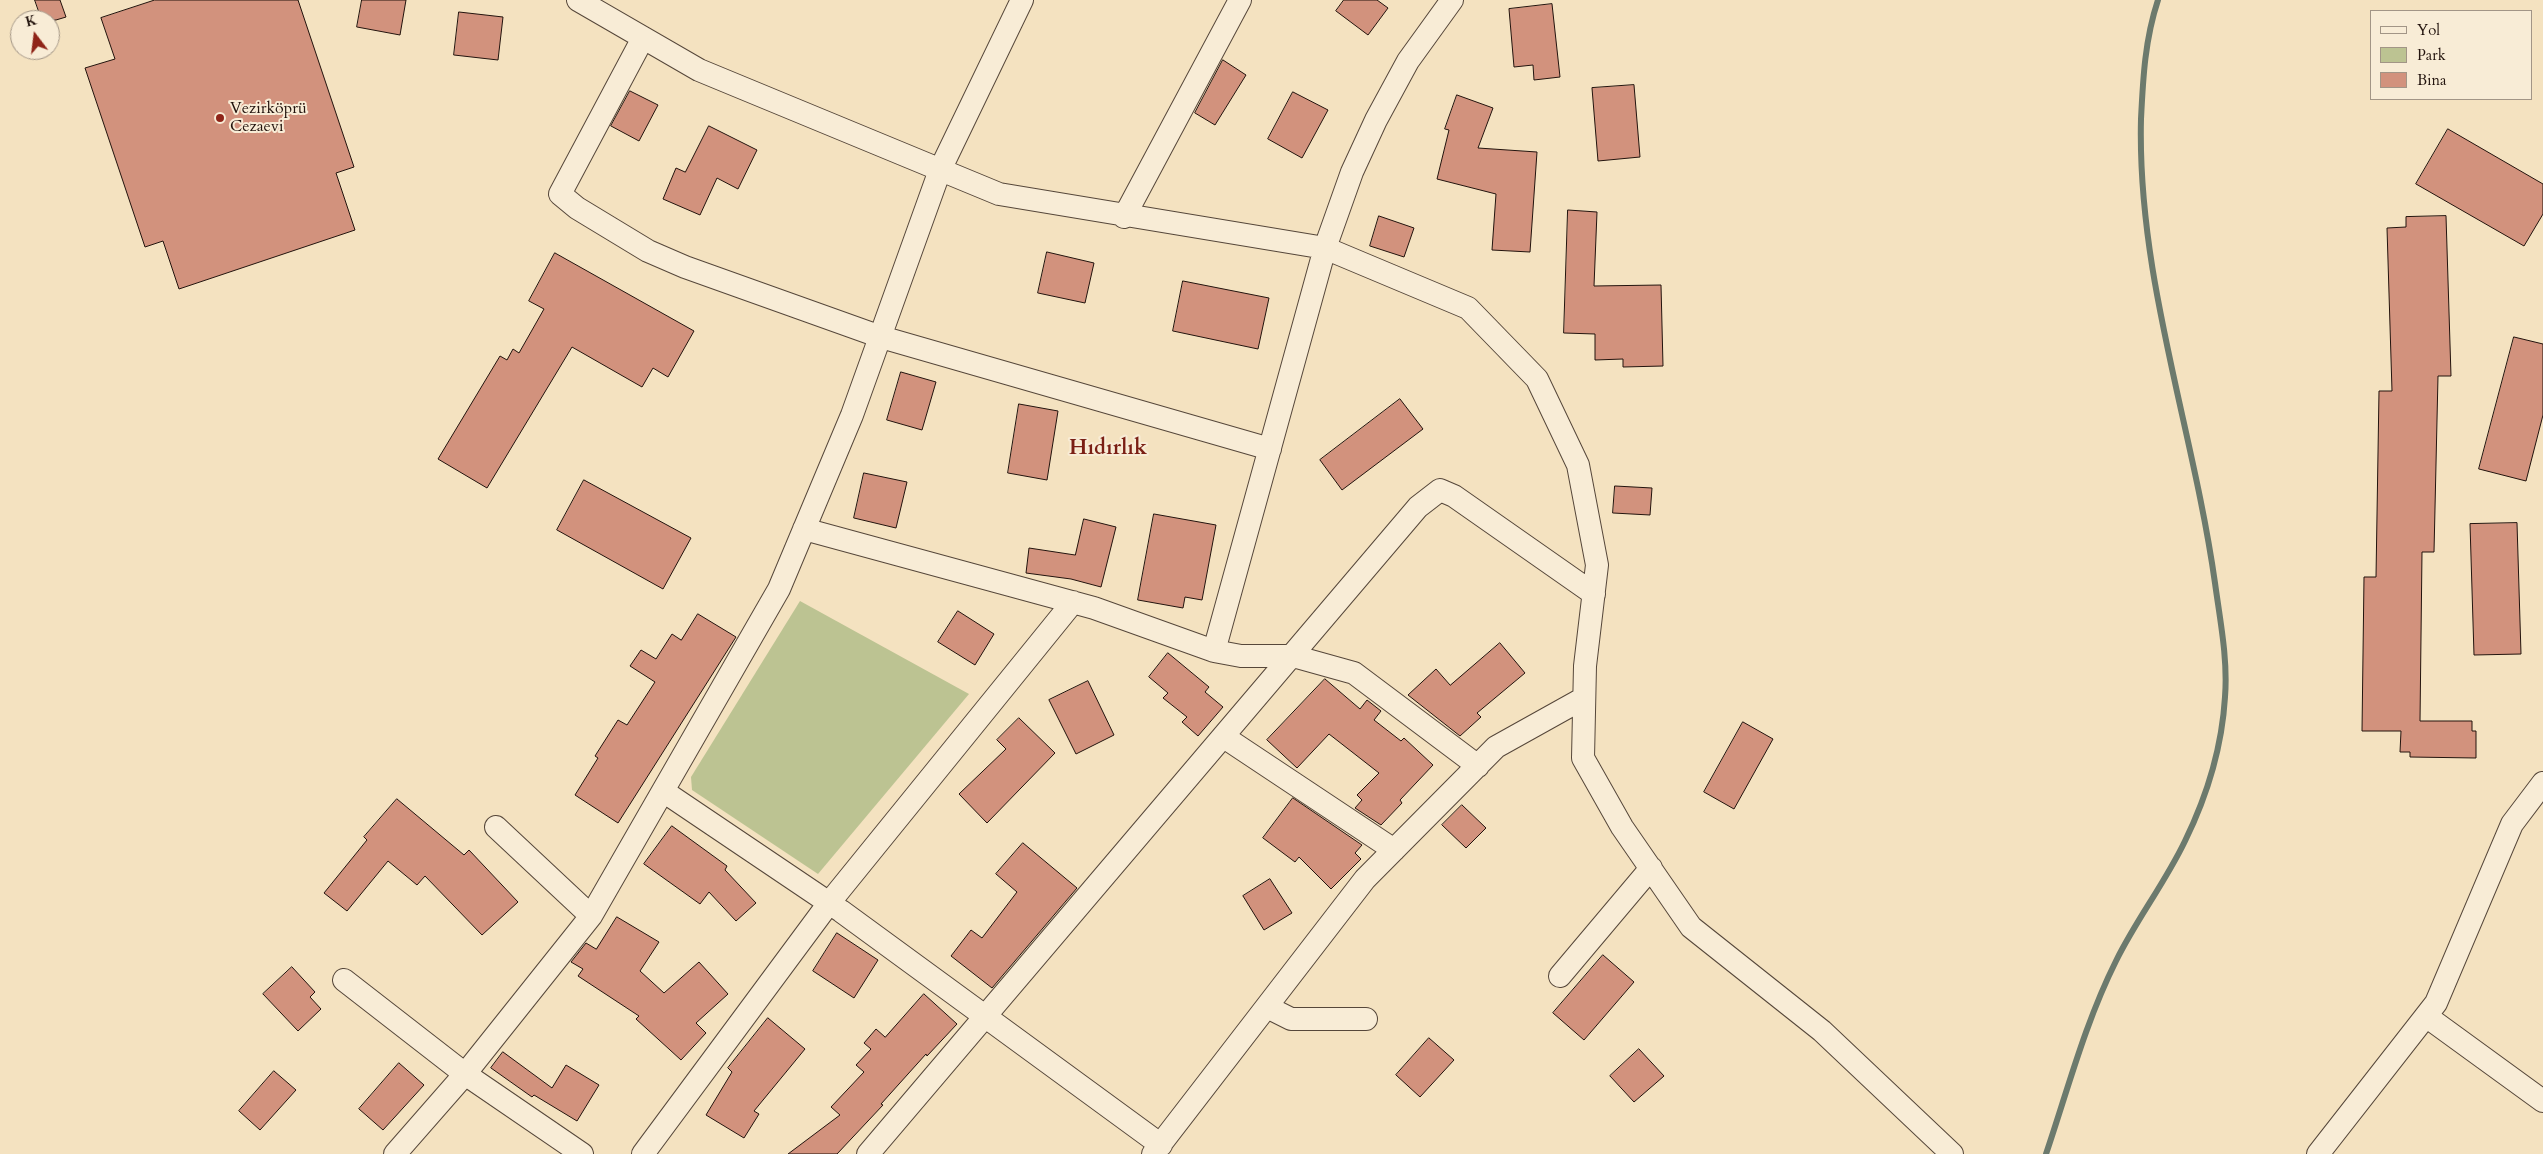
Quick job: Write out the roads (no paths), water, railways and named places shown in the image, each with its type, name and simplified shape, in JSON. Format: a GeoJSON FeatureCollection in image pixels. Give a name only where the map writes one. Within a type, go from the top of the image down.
{"type":"FeatureCollection","features":[{"type":"Feature","properties":{"kind":"street"},"geometry":{"type":"LineString","coordinates":[[578,0],[699,70],[999,194],[1124,217],[1325,248],[1468,308],[1537,379],[1578,465],[1597,565],[1585,666],[1583,758],[1622,826],[1691,927],[1822,1031],[1952,1154]]}},
{"type":"Feature","properties":{"kind":"street"},"geometry":{"type":"LineString","coordinates":[[395,1154],[465,1074],[591,916],[779,588],[852,415],[940,170],[1022,0]]}},
{"type":"Feature","properties":{"kind":"street"},"geometry":{"type":"LineString","coordinates":[[1124,217],[1240,0]]}},
{"type":"Feature","properties":{"kind":"street"},"geometry":{"type":"LineString","coordinates":[[1214,651],[1325,248],[1352,172],[1376,120],[1408,61],[1452,0]]}},
{"type":"Feature","properties":{"kind":"street"},"geometry":{"type":"LineString","coordinates":[[643,38],[560,194],[577,208],[648,251],[685,267],[881,336],[1270,449]]}},
{"type":"Feature","properties":{"kind":"street"},"geometry":{"type":"LineString","coordinates":[[868,1154],[1418,507],[1440,490],[1454,496],[1594,594]]}},
{"type":"Feature","properties":{"kind":"street"},"geometry":{"type":"LineString","coordinates":[[804,530],[1094,608],[1214,651],[1241,656],[1293,656],[1354,673],[1478,766]]}},
{"type":"Feature","properties":{"kind":"street"},"geometry":{"type":"LineString","coordinates":[[643,1154],[829,902],[1073,602]]}},
{"type":"Feature","properties":{"kind":"street"},"geometry":{"type":"LineString","coordinates":[[662,791],[829,902],[986,1016],[1157,1149],[1365,880],[1496,748],[1584,698]]}},
{"type":"Feature","properties":{"kind":"street"},"geometry":{"type":"LineString","coordinates":[[1224,737],[1394,850]]}},
{"type":"Feature","properties":{"kind":"street"},"geometry":{"type":"LineString","coordinates":[[2318,1154],[2436,1003],[2512,824],[2539,794]]}},
{"type":"Feature","properties":{"kind":"street"},"geometry":{"type":"LineString","coordinates":[[496,827],[591,916]]}},
{"type":"Feature","properties":{"kind":"street"},"geometry":{"type":"LineString","coordinates":[[1560,976],[1651,868]]}},
{"type":"Feature","properties":{"kind":"street"},"geometry":{"type":"LineString","coordinates":[[344,980],[465,1074],[582,1154]]}},
{"type":"Feature","properties":{"kind":"street"},"geometry":{"type":"LineString","coordinates":[[1267,1007],[1291,1019],[1366,1019]]}},
{"type":"Feature","properties":{"kind":"street"},"geometry":{"type":"LineString","coordinates":[[2426,1016],[2543,1101]]}},
{"type":"Feature","properties":{"kind":"street"},"geometry":{"type":"LineString","coordinates":[[1920,1124],[1929,1154]]}},
{"type":"Feature","properties":{"kind":"waterway"},"geometry":{"type":"LineString","coordinates":[[2046,1154],[2086,1032],[2105,984],[2132,931],[2169,872],[2200,807],[2217,753],[2223,716],[2226,683],[2223,640],[2215,583],[2194,467],[2157,294],[2142,178],[2141,119],[2144,74],[2147,44],[2158,0]]}},
{"type":"Feature","properties":{"kind":"place","name":"Vezirköprü Cezaevi"},"geometry":{"type":"Point","coordinates":[220,118]}},
{"type":"Feature","properties":{"kind":"district","name":"Hıdırlık"},"geometry":{"type":"Point","coordinates":[1108,449]}}]}
